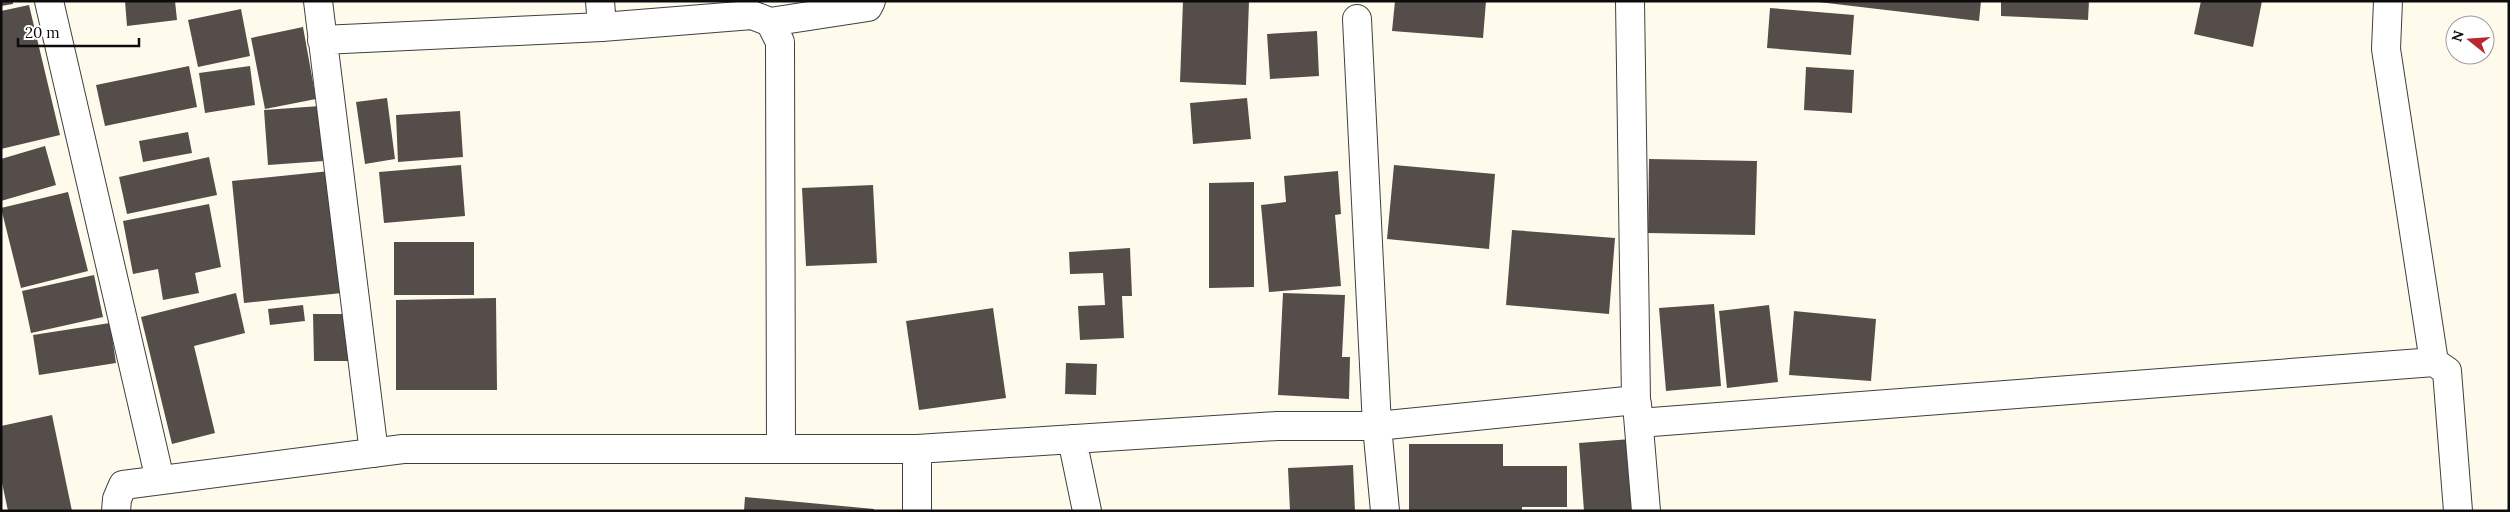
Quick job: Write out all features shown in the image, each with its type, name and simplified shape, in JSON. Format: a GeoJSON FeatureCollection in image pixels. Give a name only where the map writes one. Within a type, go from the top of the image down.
{"type":"FeatureCollection","features":[{"type":"Feature","properties":{"kind":"street"},"geometry":{"type":"LineString","coordinates":[[48,1],[160,480]]}},
{"type":"Feature","properties":{"kind":"street"},"geometry":{"type":"LineString","coordinates":[[318,1],[374,453]]}},
{"type":"Feature","properties":{"kind":"street"},"geometry":{"type":"LineString","coordinates":[[322,40],[601,14],[752,15],[770,22],[849,12],[868,7],[871,1]]}},
{"type":"Feature","properties":{"kind":"street"},"geometry":{"type":"LineString","coordinates":[[1630,1],[1638,412],[1646,511]]}},
{"type":"Feature","properties":{"kind":"street"},"geometry":{"type":"LineString","coordinates":[[2388,1],[2386,48],[2434,362]]}},
{"type":"Feature","properties":{"kind":"street"},"geometry":{"type":"LineString","coordinates":[[1357,19],[1377,426],[1385,511]]}},
{"type":"Feature","properties":{"kind":"street"},"geometry":{"type":"LineString","coordinates":[[770,22],[780,42],[781,449]]}},
{"type":"Feature","properties":{"kind":"street"},"geometry":{"type":"LineString","coordinates":[[116,511],[117,499],[123,485],[403,449],[917,449],[1277,426],[1377,426],[1638,412],[2434,362],[2447,371],[2458,511]]}},
{"type":"Feature","properties":{"kind":"street"},"geometry":{"type":"LineString","coordinates":[[1072,439],[1087,511]]}},
{"type":"Feature","properties":{"kind":"street"},"geometry":{"type":"LineString","coordinates":[[917,449],[917,511]]}},
{"type":"Feature","properties":{"kind":"building"},"geometry":{"type":"Polygon","coordinates":[[[1,1],[13,1],[13,4],[1,6],[1,1]]]}},
{"type":"Feature","properties":{"kind":"building"},"geometry":{"type":"Polygon","coordinates":[[[125,1],[175,1],[177,20],[127,26],[125,1]]]}},
{"type":"Feature","properties":{"kind":"building"},"geometry":{"type":"Polygon","coordinates":[[[1183,1],[1249,1],[1246,85],[1180,82],[1183,1]]]}},
{"type":"Feature","properties":{"kind":"building"},"geometry":{"type":"Polygon","coordinates":[[[1395,1],[1486,1],[1483,38],[1392,31],[1395,1]]]}},
{"type":"Feature","properties":{"kind":"building"},"geometry":{"type":"Polygon","coordinates":[[[1810,1],[1981,1],[1979,21],[1810,1]]]}},
{"type":"Feature","properties":{"kind":"building"},"geometry":{"type":"Polygon","coordinates":[[[2001,1],[2089,1],[2088,20],[2001,16],[2001,1]]]}},
{"type":"Feature","properties":{"kind":"building"},"geometry":{"type":"Polygon","coordinates":[[[2201,1],[2262,1],[2253,47],[2194,34],[2201,1]]]}},
{"type":"Feature","properties":{"kind":"building"},"geometry":{"type":"Polygon","coordinates":[[[29,5],[60,135],[1,149],[1,11],[29,5]]]}},
{"type":"Feature","properties":{"kind":"building"},"geometry":{"type":"Polygon","coordinates":[[[1770,8],[1854,15],[1851,55],[1767,48],[1770,8]]]}},
{"type":"Feature","properties":{"kind":"building"},"geometry":{"type":"Polygon","coordinates":[[[241,9],[250,56],[198,67],[188,20],[241,9]]]}},
{"type":"Feature","properties":{"kind":"building"},"geometry":{"type":"Polygon","coordinates":[[[303,27],[316,99],[265,109],[251,38],[303,27]]]}},
{"type":"Feature","properties":{"kind":"building"},"geometry":{"type":"Polygon","coordinates":[[[1317,31],[1319,76],[1270,79],[1267,34],[1317,31]]]}},
{"type":"Feature","properties":{"kind":"building"},"geometry":{"type":"Polygon","coordinates":[[[189,66],[197,107],[105,126],[96,85],[189,66]]]}},
{"type":"Feature","properties":{"kind":"building"},"geometry":{"type":"Polygon","coordinates":[[[250,66],[255,105],[205,113],[199,73],[250,66]]]}},
{"type":"Feature","properties":{"kind":"building"},"geometry":{"type":"Polygon","coordinates":[[[1806,67],[1854,70],[1852,113],[1804,110],[1806,67]]]}},
{"type":"Feature","properties":{"kind":"building"},"geometry":{"type":"Polygon","coordinates":[[[387,98],[395,159],[365,164],[356,102],[387,98]]]}},
{"type":"Feature","properties":{"kind":"building"},"geometry":{"type":"Polygon","coordinates":[[[1247,98],[1251,139],[1193,144],[1190,103],[1247,98]]]}},
{"type":"Feature","properties":{"kind":"building"},"geometry":{"type":"Polygon","coordinates":[[[320,106],[324,161],[268,165],[264,110],[320,106]]]}},
{"type":"Feature","properties":{"kind":"building"},"geometry":{"type":"Polygon","coordinates":[[[460,111],[463,157],[398,162],[396,115],[460,111]]]}},
{"type":"Feature","properties":{"kind":"building"},"geometry":{"type":"Polygon","coordinates":[[[188,132],[192,153],[143,162],[139,141],[188,132]]]}},
{"type":"Feature","properties":{"kind":"building"},"geometry":{"type":"Polygon","coordinates":[[[45,146],[56,185],[1,201],[1,159],[45,146]]]}},
{"type":"Feature","properties":{"kind":"building"},"geometry":{"type":"Polygon","coordinates":[[[209,157],[217,195],[127,214],[119,177],[209,157]]]}},
{"type":"Feature","properties":{"kind":"building"},"geometry":{"type":"Polygon","coordinates":[[[1649,159],[1757,161],[1755,235],[1648,233],[1649,159]]]}},
{"type":"Feature","properties":{"kind":"building"},"geometry":{"type":"Polygon","coordinates":[[[461,165],[465,216],[384,223],[379,172],[461,165]]]}},
{"type":"Feature","properties":{"kind":"building"},"geometry":{"type":"Polygon","coordinates":[[[1394,165],[1495,174],[1489,249],[1387,239],[1394,165]]]}},
{"type":"Feature","properties":{"kind":"building"},"geometry":{"type":"Polygon","coordinates":[[[330,171],[342,293],[244,303],[232,181],[330,171]]]}},
{"type":"Feature","properties":{"kind":"building"},"geometry":{"type":"Polygon","coordinates":[[[1338,171],[1341,214],[1335,215],[1341,286],[1269,292],[1261,205],[1286,202],[1284,176],[1338,171]]]}},
{"type":"Feature","properties":{"kind":"building"},"geometry":{"type":"Polygon","coordinates":[[[1254,182],[1254,287],[1209,288],[1209,183],[1254,182]]]}},
{"type":"Feature","properties":{"kind":"building"},"geometry":{"type":"Polygon","coordinates":[[[873,185],[877,263],[806,266],[802,188],[873,185]]]}},
{"type":"Feature","properties":{"kind":"building"},"geometry":{"type":"Polygon","coordinates":[[[68,192],[88,271],[21,288],[1,208],[68,192]]]}},
{"type":"Feature","properties":{"kind":"building"},"geometry":{"type":"Polygon","coordinates":[[[209,204],[221,267],[195,273],[199,293],[163,300],[158,269],[133,274],[123,221],[209,204]]]}},
{"type":"Feature","properties":{"kind":"building"},"geometry":{"type":"Polygon","coordinates":[[[1512,230],[1615,238],[1609,314],[1506,305],[1512,230]]]}},
{"type":"Feature","properties":{"kind":"building"},"geometry":{"type":"Polygon","coordinates":[[[394,242],[474,242],[474,295],[394,295],[394,242]]]}},
{"type":"Feature","properties":{"kind":"building"},"geometry":{"type":"Polygon","coordinates":[[[1130,248],[1132,296],[1122,296],[1124,338],[1080,340],[1078,306],[1105,305],[1103,273],[1070,274],[1069,252],[1130,248]]]}},
{"type":"Feature","properties":{"kind":"building"},"geometry":{"type":"Polygon","coordinates":[[[94,275],[103,317],[31,333],[22,291],[94,275]]]}},
{"type":"Feature","properties":{"kind":"building"},"geometry":{"type":"Polygon","coordinates":[[[236,293],[245,333],[194,346],[215,433],[172,444],[141,317],[236,293]]]}},
{"type":"Feature","properties":{"kind":"building"},"geometry":{"type":"Polygon","coordinates":[[[1283,293],[1345,295],[1342,357],[1350,357],[1349,399],[1278,395],[1283,293]]]}},
{"type":"Feature","properties":{"kind":"building"},"geometry":{"type":"Polygon","coordinates":[[[496,298],[497,390],[396,390],[396,300],[496,298]]]}},
{"type":"Feature","properties":{"kind":"building"},"geometry":{"type":"Polygon","coordinates":[[[1714,304],[1721,386],[1666,391],[1659,308],[1714,304]]]}},
{"type":"Feature","properties":{"kind":"building"},"geometry":{"type":"Polygon","coordinates":[[[303,305],[305,321],[270,325],[268,309],[303,305]]]}},
{"type":"Feature","properties":{"kind":"building"},"geometry":{"type":"Polygon","coordinates":[[[1769,305],[1778,382],[1727,388],[1719,311],[1769,305]]]}},
{"type":"Feature","properties":{"kind":"building"},"geometry":{"type":"Polygon","coordinates":[[[993,308],[1006,398],[919,410],[906,321],[993,308]]]}},
{"type":"Feature","properties":{"kind":"building"},"geometry":{"type":"Polygon","coordinates":[[[1794,311],[1876,319],[1871,381],[1789,375],[1794,311]]]}},
{"type":"Feature","properties":{"kind":"building"},"geometry":{"type":"Polygon","coordinates":[[[313,314],[350,314],[350,361],[314,361],[313,314]]]}},
{"type":"Feature","properties":{"kind":"building"},"geometry":{"type":"Polygon","coordinates":[[[110,323],[116,363],[39,375],[33,335],[110,323]]]}},
{"type":"Feature","properties":{"kind":"building"},"geometry":{"type":"Polygon","coordinates":[[[1066,363],[1097,364],[1096,395],[1065,394],[1066,363]]]}},
{"type":"Feature","properties":{"kind":"building"},"geometry":{"type":"Polygon","coordinates":[[[52,415],[72,511],[8,511],[1,478],[1,426],[52,415]]]}},
{"type":"Feature","properties":{"kind":"building"},"geometry":{"type":"Polygon","coordinates":[[[1631,439],[1636,511],[1584,511],[1579,443],[1631,439]]]}},
{"type":"Feature","properties":{"kind":"building"},"geometry":{"type":"Polygon","coordinates":[[[1409,444],[1503,444],[1503,466],[1567,466],[1567,507],[1522,507],[1522,511],[1409,511],[1409,444]]]}},
{"type":"Feature","properties":{"kind":"building"},"geometry":{"type":"Polygon","coordinates":[[[1353,465],[1355,511],[1290,511],[1288,468],[1353,465]]]}},
{"type":"Feature","properties":{"kind":"building"},"geometry":{"type":"Polygon","coordinates":[[[745,497],[874,509],[874,511],[744,511],[745,497]]]}}]}
